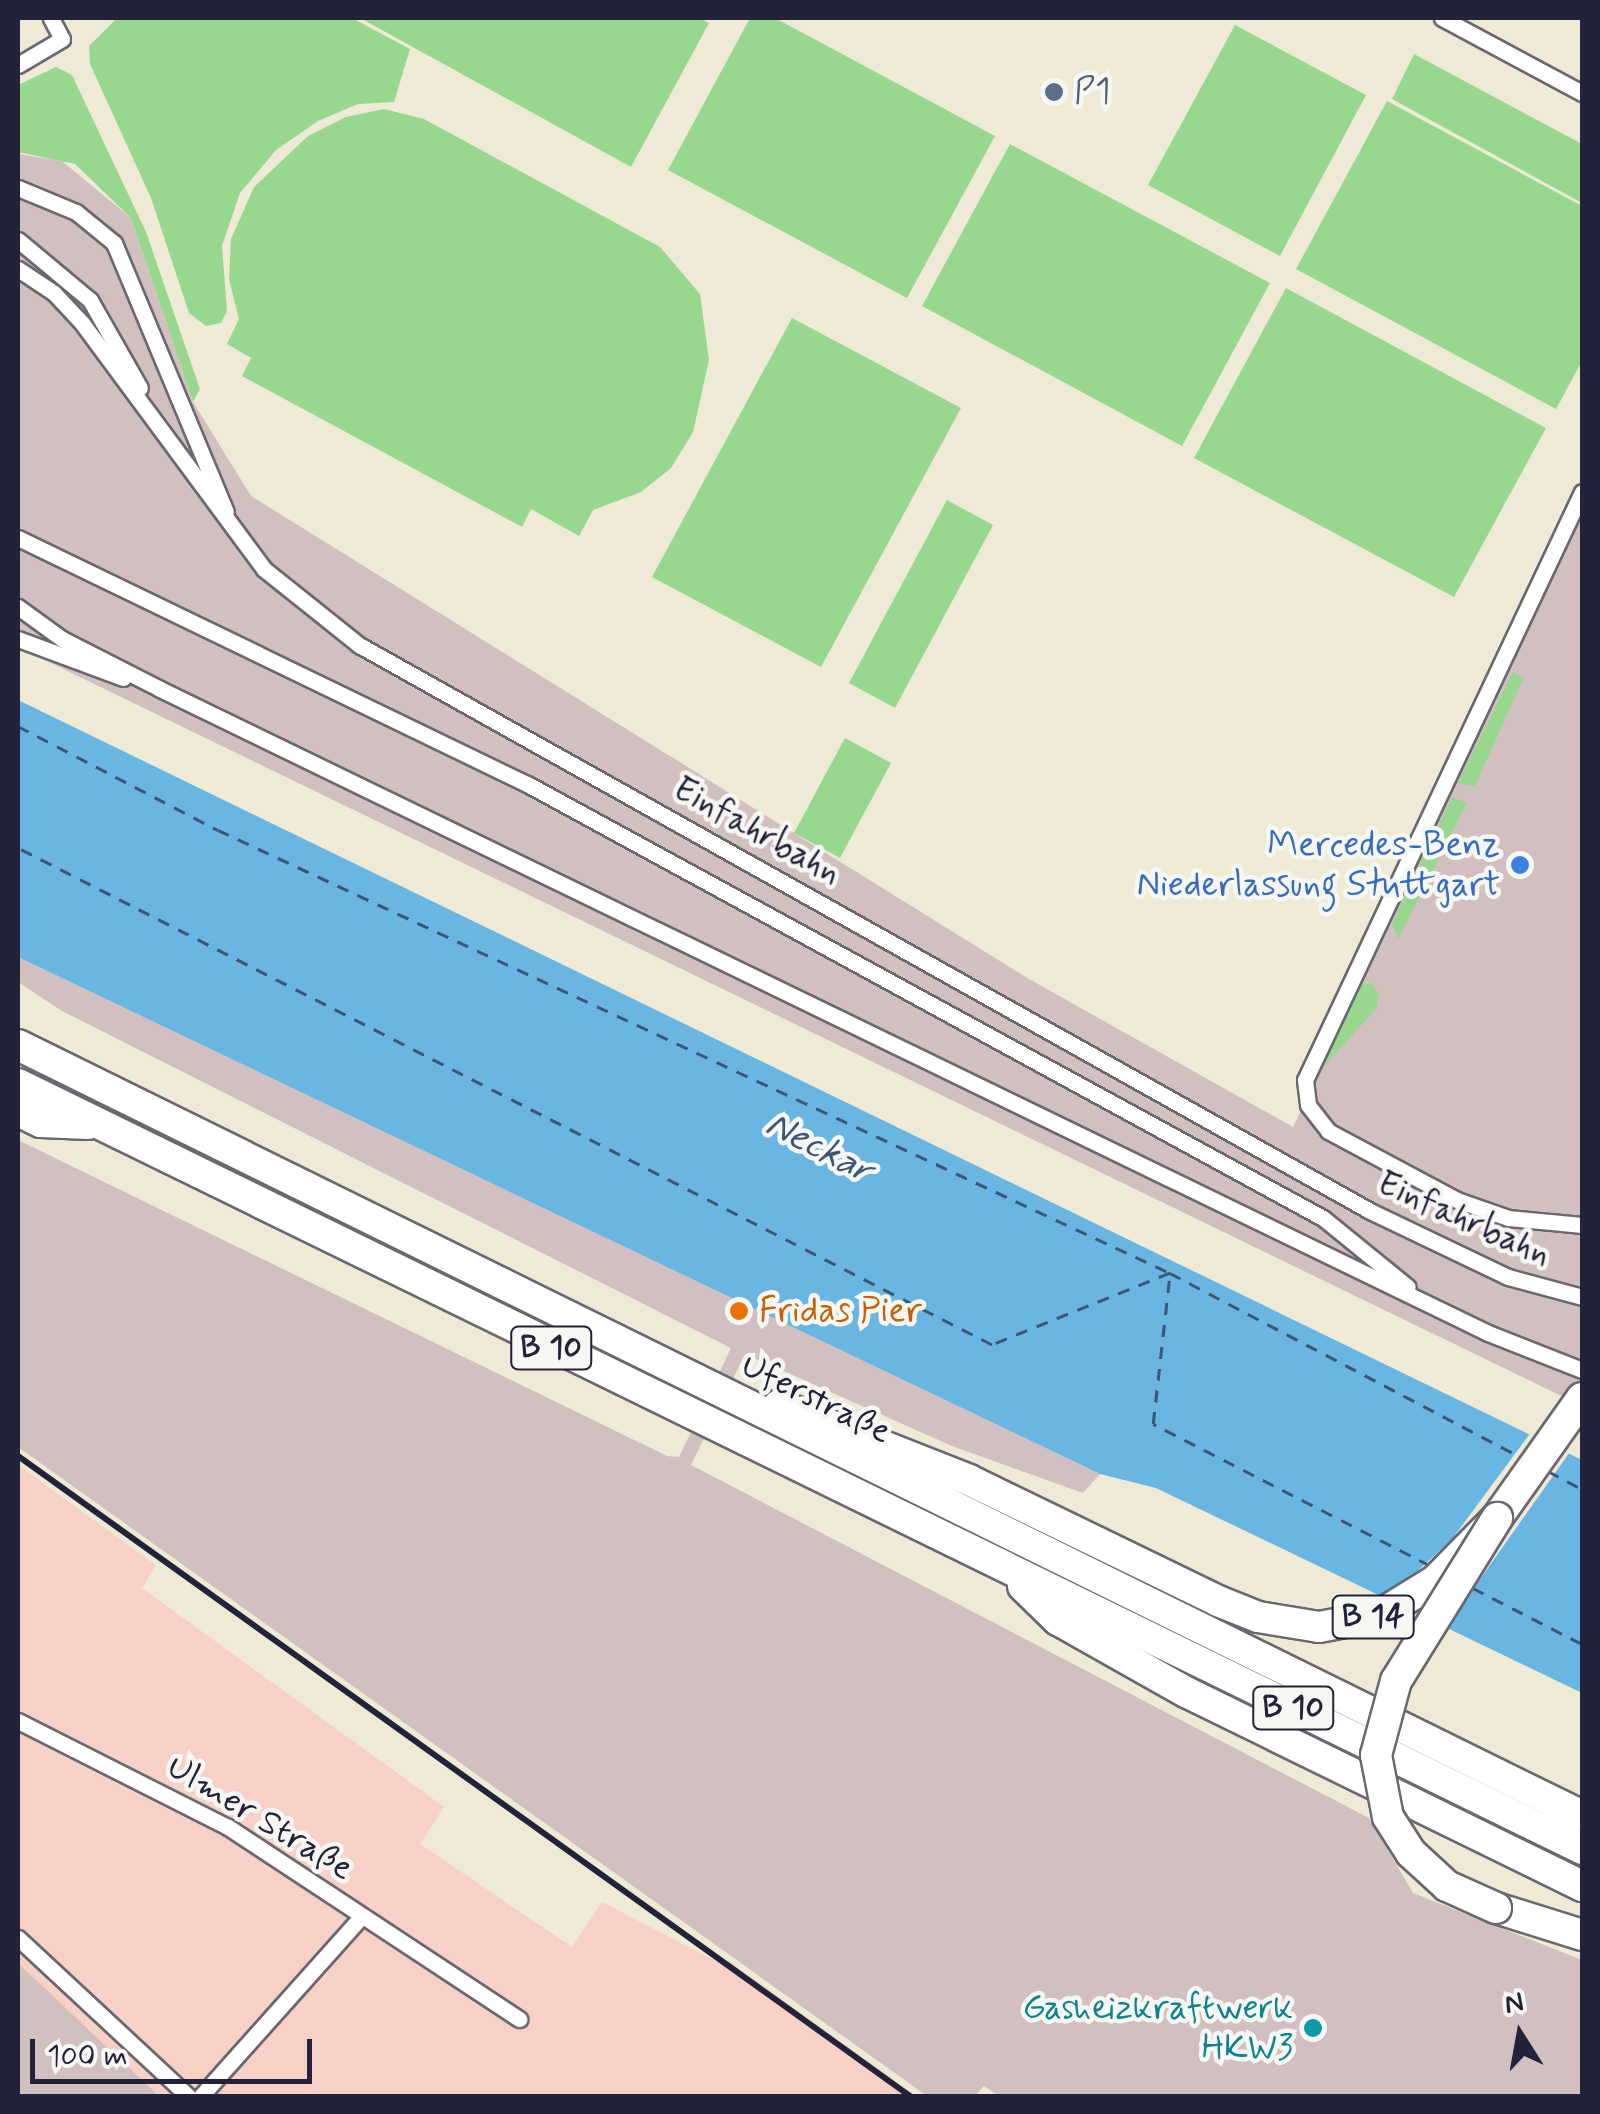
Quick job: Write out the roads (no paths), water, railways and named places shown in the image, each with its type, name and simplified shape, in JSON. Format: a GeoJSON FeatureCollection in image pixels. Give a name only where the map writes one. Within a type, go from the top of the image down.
{"type":"FeatureCollection","features":[{"type":"Feature","properties":{"kind":"highway","name":"B 10"},"geometry":{"type":"LineString","coordinates":[[18,1021],[58,1065]]}},
{"type":"Feature","properties":{"kind":"highway","name":"Uferstraße"},"geometry":{"type":"LineString","coordinates":[[18,1044],[1582,1816]]}},
{"type":"Feature","properties":{"kind":"highway","name":"Uferstraße"},"geometry":{"type":"LineString","coordinates":[[18,1084],[1582,1849]]}},
{"type":"Feature","properties":{"kind":"highway","name":"B 10"},"geometry":{"type":"LineString","coordinates":[[18,1111],[41,1122],[100,1125]]}},
{"type":"Feature","properties":{"kind":"highway","name":"B 14"},"geometry":{"type":"LineString","coordinates":[[686,1375],[934,1464],[1218,1602],[1287,1624],[1332,1626],[1378,1616],[1435,1582],[1497,1518],[1582,1398]]}},
{"type":"Feature","properties":{"kind":"highway"},"geometry":{"type":"LineString","coordinates":[[1497,1518],[1396,1681],[1376,1755],[1388,1817],[1412,1854],[1447,1886],[1496,1908],[1582,1935]]}},
{"type":"Feature","properties":{"kind":"highway"},"geometry":{"type":"LineString","coordinates":[[1004,1566],[1058,1620],[1154,1674],[1582,1886]]}},
{"type":"Feature","properties":{"kind":"street"},"geometry":{"type":"LineString","coordinates":[[18,65],[62,39],[51,18]]}},
{"type":"Feature","properties":{"kind":"street"},"geometry":{"type":"LineString","coordinates":[[1442,18],[1582,93]]}},
{"type":"Feature","properties":{"kind":"street"},"geometry":{"type":"LineString","coordinates":[[18,188],[76,212],[114,243],[237,538]]}},
{"type":"Feature","properties":{"kind":"street"},"geometry":{"type":"LineString","coordinates":[[18,240],[90,300],[155,419]]}},
{"type":"Feature","properties":{"kind":"street","name":"Einfahrbahn"},"geometry":{"type":"LineString","coordinates":[[18,269],[68,308],[155,419],[237,538],[321,618],[418,678],[1370,1211],[1508,1277],[1582,1296]]}},
{"type":"Feature","properties":{"kind":"street"},"geometry":{"type":"LineString","coordinates":[[1582,492],[1315,1050],[1305,1092],[1328,1131],[1457,1200],[1508,1218],[1582,1226]]}},
{"type":"Feature","properties":{"kind":"street","name":"Einfahrbahn"},"geometry":{"type":"LineString","coordinates":[[18,538],[385,712],[1323,1218],[1427,1303]]}},
{"type":"Feature","properties":{"kind":"street","name":"Einfahrbahn"},"geometry":{"type":"LineString","coordinates":[[18,607],[62,638],[160,689],[1427,1303],[1582,1370]]}},
{"type":"Feature","properties":{"kind":"street"},"geometry":{"type":"LineString","coordinates":[[18,638],[160,689]]}},
{"type":"Feature","properties":{"kind":"street","name":"Ulmer Straße"},"geometry":{"type":"LineString","coordinates":[[18,1720],[228,1827],[362,1916],[201,2096]]}},
{"type":"Feature","properties":{"kind":"street"},"geometry":{"type":"LineString","coordinates":[[362,1916],[520,2020]]}},
{"type":"Feature","properties":{"kind":"street"},"geometry":{"type":"LineString","coordinates":[[18,1938],[188,2096]]}},
{"type":"Feature","properties":{"kind":"water","name":"Neckar"},"geometry":{"type":"Polygon","coordinates":[[[18,700],[1582,1460],[1582,1693],[1156,1488],[1100,1474],[18,957],[18,700]]]}},
{"type":"Feature","properties":{"kind":"railway"},"geometry":{"type":"LineString","coordinates":[[18,1456],[910,2096]]}},
{"type":"Feature","properties":{"kind":"place","name":"P1"},"geometry":{"type":"Point","coordinates":[1054,92]}},
{"type":"Feature","properties":{"kind":"place","name":"Mercedes-Benz Niederlassung Stuttgart"},"geometry":{"type":"Point","coordinates":[1520,865]}},
{"type":"Feature","properties":{"kind":"place","name":"Fridas Pier"},"geometry":{"type":"Point","coordinates":[739,1311]}},
{"type":"Feature","properties":{"kind":"place","name":"Gasheizkraftwerk HKW3"},"geometry":{"type":"Point","coordinates":[1313,2028]}}]}
